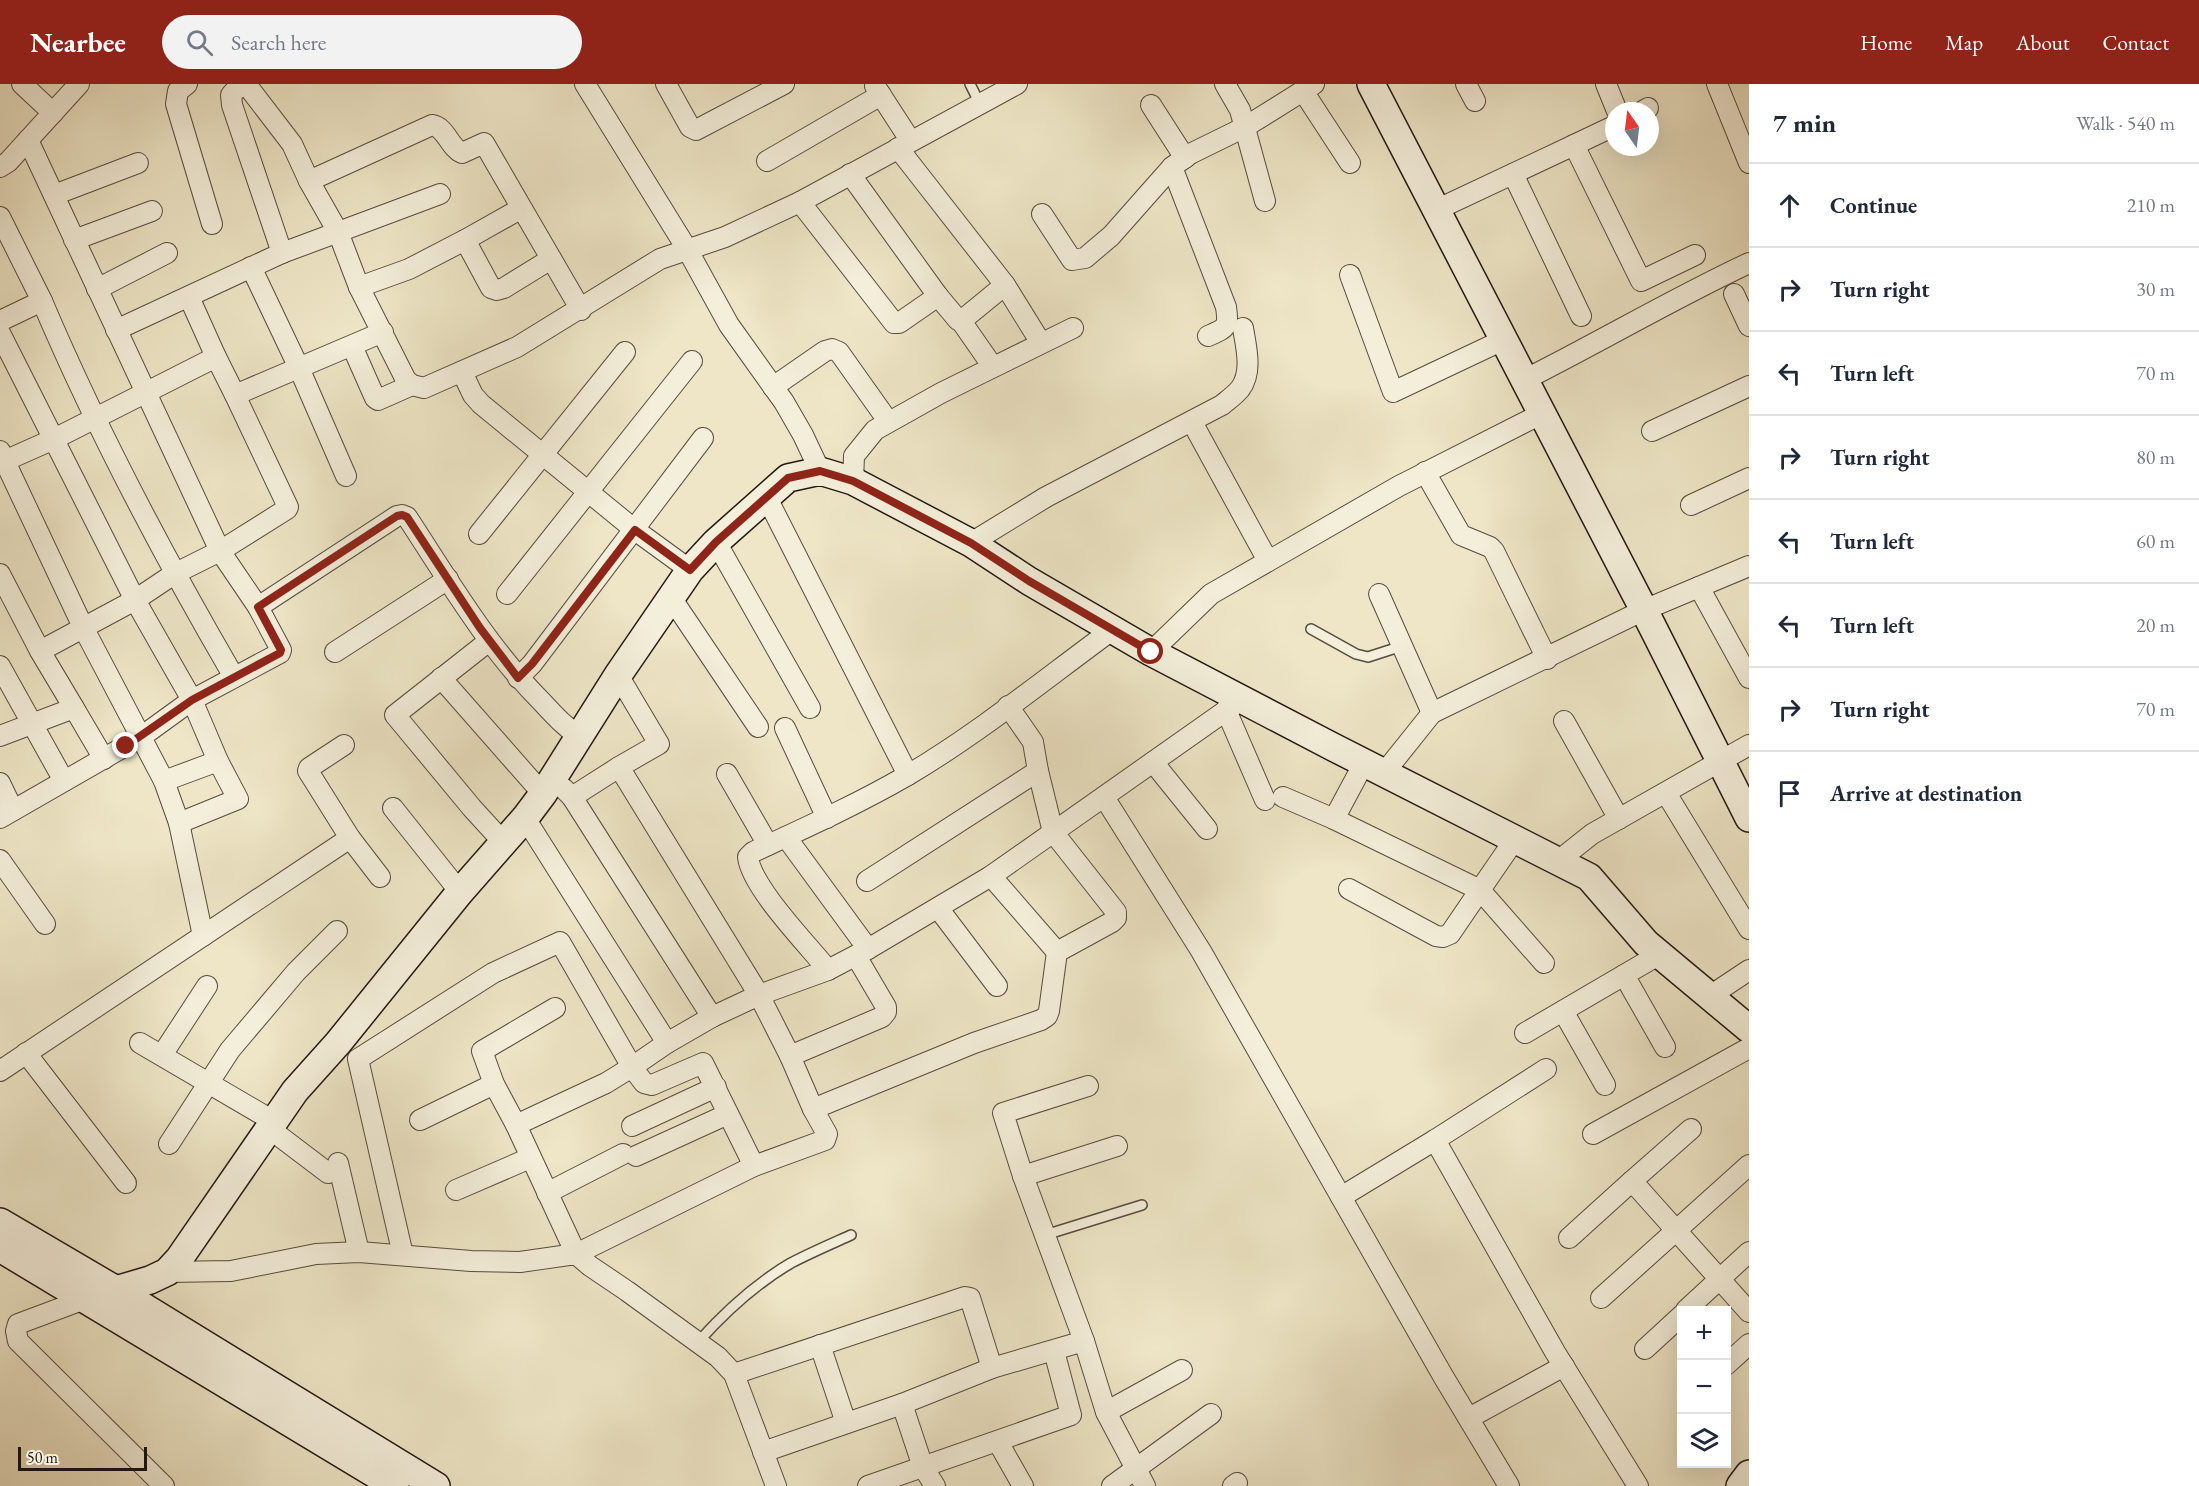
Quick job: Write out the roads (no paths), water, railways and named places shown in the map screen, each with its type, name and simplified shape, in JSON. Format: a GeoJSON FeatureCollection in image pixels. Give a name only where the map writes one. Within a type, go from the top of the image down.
{"type":"FeatureCollection","features":[{"type":"Feature","properties":{"kind":"street"},"geometry":{"type":"LineString","coordinates":[[22,84],[53,113]]}},
{"type":"Feature","properties":{"kind":"street"},"geometry":{"type":"LineString","coordinates":[[0,167],[8,162],[79,84]]}},
{"type":"Feature","properties":{"kind":"street"},"geometry":{"type":"LineString","coordinates":[[187,84],[178,91],[176,104],[212,224]]}},
{"type":"Feature","properties":{"kind":"street"},"geometry":{"type":"LineString","coordinates":[[241,84],[231,95],[232,105],[282,253]]}},
{"type":"Feature","properties":{"kind":"street"},"geometry":{"type":"LineString","coordinates":[[246,84],[292,144],[309,181],[338,232],[359,287],[406,380],[412,385],[424,388],[517,347],[660,259],[725,237],[800,202],[1017,84]]}},
{"type":"Feature","properties":{"kind":"street"},"geometry":{"type":"LineString","coordinates":[[585,84],[687,249],[729,325],[773,387],[803,435],[820,471]]}},
{"type":"Feature","properties":{"kind":"street"},"geometry":{"type":"LineString","coordinates":[[666,84],[690,127],[696,130],[784,84]]}},
{"type":"Feature","properties":{"kind":"street"},"geometry":{"type":"LineString","coordinates":[[1225,84],[1240,111],[1265,201]]}},
{"type":"Feature","properties":{"kind":"street"},"geometry":{"type":"LineString","coordinates":[[1371,84],[1644,610],[1749,818]]}},
{"type":"Feature","properties":{"kind":"street"},"geometry":{"type":"LineString","coordinates":[[1606,84],[1613,102]]}},
{"type":"Feature","properties":{"kind":"street"},"geometry":{"type":"LineString","coordinates":[[1717,84],[1749,163]]}},
{"type":"Feature","properties":{"kind":"street"},"geometry":{"type":"LineString","coordinates":[[1041,214],[1071,260],[1085,258],[1111,236],[1178,162],[1245,127],[1309,86],[1350,163]]}},
{"type":"Feature","properties":{"kind":"street"},"geometry":{"type":"LineString","coordinates":[[767,160],[877,90],[904,144],[1005,285],[1041,343]]}},
{"type":"Feature","properties":{"kind":"street"},"geometry":{"type":"LineString","coordinates":[[1151,105],[1178,162],[1226,307],[1228,321],[1225,328],[1209,336]]}},
{"type":"Feature","properties":{"kind":"street"},"geometry":{"type":"LineString","coordinates":[[309,181],[432,125],[436,125],[458,151],[467,152],[484,143],[580,310]]}},
{"type":"Feature","properties":{"kind":"street"},"geometry":{"type":"LineString","coordinates":[[1436,210],[1605,130]]}},
{"type":"Feature","properties":{"kind":"street"},"geometry":{"type":"LineString","coordinates":[[0,783],[6,814],[104,759],[192,700],[281,652],[258,607],[219,551],[28,140]]}},
{"type":"Feature","properties":{"kind":"street"},"geometry":{"type":"LineString","coordinates":[[1574,145],[1641,281],[1695,255]]}},
{"type":"Feature","properties":{"kind":"street"},"geometry":{"type":"LineString","coordinates":[[54,195],[138,163]]}},
{"type":"Feature","properties":{"kind":"street"},"geometry":{"type":"LineString","coordinates":[[850,174],[938,296],[961,321],[993,367]]}},
{"type":"Feature","properties":{"kind":"street"},"geometry":{"type":"LineString","coordinates":[[1513,174],[1581,316]]}},
{"type":"Feature","properties":{"kind":"street"},"geometry":{"type":"LineString","coordinates":[[116,330],[282,253],[440,194]]}},
{"type":"Feature","properties":{"kind":"street"},"geometry":{"type":"LineString","coordinates":[[800,202],[894,323],[899,323],[938,296]]}},
{"type":"Feature","properties":{"kind":"street"},"geometry":{"type":"LineString","coordinates":[[359,287],[409,269],[520,208]]}},
{"type":"Feature","properties":{"kind":"street"},"geometry":{"type":"LineString","coordinates":[[74,240],[152,211]]}},
{"type":"Feature","properties":{"kind":"street"},"geometry":{"type":"LineString","coordinates":[[0,217],[42,301],[94,419],[174,574],[234,677]]}},
{"type":"Feature","properties":{"kind":"street"},"geometry":{"type":"LineString","coordinates":[[465,240],[491,288],[497,290],[551,259]]}},
{"type":"Feature","properties":{"kind":"street"},"geometry":{"type":"LineString","coordinates":[[97,289],[167,253]]}},
{"type":"Feature","properties":{"kind":"street"},"geometry":{"type":"LineString","coordinates":[[1524,380],[1595,345],[1664,305],[1749,263]]}},
{"type":"Feature","properties":{"kind":"street"},"geometry":{"type":"LineString","coordinates":[[251,267],[299,368],[346,476]]}},
{"type":"Feature","properties":{"kind":"street"},"geometry":{"type":"LineString","coordinates":[[1350,275],[1393,392],[1503,340]]}},
{"type":"Feature","properties":{"kind":"street"},"geometry":{"type":"LineString","coordinates":[[961,321],[1005,285]]}},
{"type":"Feature","properties":{"kind":"street"},"geometry":{"type":"LineString","coordinates":[[1734,294],[1749,326]]}},
{"type":"Feature","properties":{"kind":"street"},"geometry":{"type":"LineString","coordinates":[[40,651],[135,600],[174,574],[219,551],[288,507],[189,297]]}},
{"type":"Feature","properties":{"kind":"street"},"geometry":{"type":"LineString","coordinates":[[0,321],[42,301]]}},
{"type":"Feature","properties":{"kind":"street"},"geometry":{"type":"LineString","coordinates":[[853,481],[854,456],[875,430],[993,367],[1073,328]]}},
{"type":"Feature","properties":{"kind":"street"},"geometry":{"type":"LineString","coordinates":[[971,543],[1046,498],[1148,442],[1222,405],[1240,388],[1246,374],[1247,353],[1243,328]]}},
{"type":"Feature","properties":{"kind":"street"},"geometry":{"type":"LineString","coordinates":[[235,395],[383,332]]}},
{"type":"Feature","properties":{"kind":"street"},"geometry":{"type":"LineString","coordinates":[[0,333],[135,600],[192,700],[218,761],[238,799],[179,823]]}},
{"type":"Feature","properties":{"kind":"street"},"geometry":{"type":"LineString","coordinates":[[352,346],[375,398],[378,400],[412,385]]}},
{"type":"Feature","properties":{"kind":"street"},"geometry":{"type":"LineString","coordinates":[[773,387],[825,351],[832,349],[839,352],[883,414]]}},
{"type":"Feature","properties":{"kind":"street"},"geometry":{"type":"LineString","coordinates":[[479,534],[625,352]]}},
{"type":"Feature","properties":{"kind":"street"},"geometry":{"type":"LineString","coordinates":[[203,936],[179,823],[164,781],[84,629],[1,458],[54,439],[216,357]]}},
{"type":"Feature","properties":{"kind":"street"},"geometry":{"type":"LineString","coordinates":[[507,594],[692,361]]}},
{"type":"Feature","properties":{"kind":"street"},"geometry":{"type":"LineString","coordinates":[[462,372],[473,395],[481,404],[635,530],[690,570]]}},
{"type":"Feature","properties":{"kind":"street"},"geometry":{"type":"LineString","coordinates":[[1652,431],[1749,386]]}},
{"type":"Feature","properties":{"kind":"street"},"geometry":{"type":"LineString","coordinates":[[1151,652],[1211,594],[1425,472],[1541,414]]}},
{"type":"Feature","properties":{"kind":"street"},"geometry":{"type":"LineString","coordinates":[[1192,422],[1268,561]]}},
{"type":"Feature","properties":{"kind":"street"},"geometry":{"type":"LineString","coordinates":[[518,678],[532,664],[704,438]]}},
{"type":"Feature","properties":{"kind":"street"},"geometry":{"type":"LineString","coordinates":[[556,790],[579,736],[690,570],[716,542],[788,478],[820,471],[853,481],[971,543],[1029,581],[1151,652],[1233,705],[1374,768],[1589,877],[1646,943],[1749,1029]]}},
{"type":"Feature","properties":{"kind":"street"},"geometry":{"type":"LineString","coordinates":[[1425,472],[1461,535],[1490,547],[1494,551],[1547,659]]}},
{"type":"Feature","properties":{"kind":"street"},"geometry":{"type":"LineString","coordinates":[[1692,505],[1749,478]]}},
{"type":"Feature","properties":{"kind":"street"},"geometry":{"type":"LineString","coordinates":[[766,496],[908,775]]}},
{"type":"Feature","properties":{"kind":"street"},"geometry":{"type":"LineString","coordinates":[[258,607],[397,516],[407,517],[489,640],[518,678],[568,729],[579,736]]}},
{"type":"Feature","properties":{"kind":"street"},"geometry":{"type":"LineString","coordinates":[[716,542],[810,708]]}},
{"type":"Feature","properties":{"kind":"street"},"geometry":{"type":"LineString","coordinates":[[1334,819],[1374,768],[1432,713],[1644,610],[1749,566]]}},
{"type":"Feature","properties":{"kind":"street"},"geometry":{"type":"LineString","coordinates":[[0,574],[40,651],[104,759]]}},
{"type":"Feature","properties":{"kind":"street"},"geometry":{"type":"LineString","coordinates":[[335,652],[448,579]]}},
{"type":"Feature","properties":{"kind":"street"},"geometry":{"type":"LineString","coordinates":[[1699,587],[1749,678]]}},
{"type":"Feature","properties":{"kind":"street"},"geometry":{"type":"LineString","coordinates":[[1379,594],[1432,713]]}},
{"type":"Feature","properties":{"kind":"street"},"geometry":{"type":"LineString","coordinates":[[672,599],[758,727]]}},
{"type":"Feature","properties":{"kind":"street"},"geometry":{"type":"LineString","coordinates":[[828,970],[768,897],[749,865],[748,857],[753,852],[827,818],[908,775],[1112,630]]}},
{"type":"Feature","properties":{"kind":"street"},"geometry":{"type":"LineString","coordinates":[[489,640],[396,715],[472,808],[503,842]]}},
{"type":"Feature","properties":{"kind":"street"},"geometry":{"type":"LineString","coordinates":[[0,666],[64,781]]}},
{"type":"Feature","properties":{"kind":"street"},"geometry":{"type":"LineString","coordinates":[[348,1051],[460,892],[525,818],[556,790],[619,767],[659,744],[618,675]]}},
{"type":"Feature","properties":{"kind":"street"},"geometry":{"type":"LineString","coordinates":[[441,678],[556,790],[712,1017]]}},
{"type":"Feature","properties":{"kind":"street"},"geometry":{"type":"LineString","coordinates":[[516,1125],[606,1083],[712,1017],[759,995],[828,970],[938,908],[991,876],[1233,705]]}},
{"type":"Feature","properties":{"kind":"street"},"geometry":{"type":"LineString","coordinates":[[1233,705],[1274,799],[1334,819],[1480,890],[1544,963]]}},
{"type":"Feature","properties":{"kind":"street"},"geometry":{"type":"LineString","coordinates":[[1008,706],[1034,742],[1038,771],[1053,832],[1116,912],[1116,918],[1112,922],[1057,952]]}},
{"type":"Feature","properties":{"kind":"street"},"geometry":{"type":"LineString","coordinates":[[0,736],[74,708]]}},
{"type":"Feature","properties":{"kind":"street"},"geometry":{"type":"LineString","coordinates":[[1564,721],[1619,819]]}},
{"type":"Feature","properties":{"kind":"street"},"geometry":{"type":"LineString","coordinates":[[785,728],[827,818]]}},
{"type":"Feature","properties":{"kind":"street"},"geometry":{"type":"LineString","coordinates":[[344,745],[309,768],[308,771],[351,838],[380,877]]}},
{"type":"Feature","properties":{"kind":"street"},"geometry":{"type":"LineString","coordinates":[[1558,861],[1592,834],[1749,745]]}},
{"type":"Feature","properties":{"kind":"street"},"geometry":{"type":"LineString","coordinates":[[164,781],[218,761]]}},
{"type":"Feature","properties":{"kind":"street"},"geometry":{"type":"LineString","coordinates":[[1153,762],[1207,830]]}},
{"type":"Feature","properties":{"kind":"street"},"geometry":{"type":"LineString","coordinates":[[164,1486],[18,1341],[15,1331],[18,1324],[84,1299],[167,1272],[231,1271],[316,1254],[359,1252],[520,1262],[576,1254],[754,1166],[825,1140],[827,1134],[759,995],[619,767]]}},
{"type":"Feature","properties":{"kind":"street"},"geometry":{"type":"LineString","coordinates":[[867,881],[1038,771]]}},
{"type":"Feature","properties":{"kind":"street"},"geometry":{"type":"LineString","coordinates":[[728,774],[862,952],[886,1007],[886,1012],[882,1017],[790,1056]]}},
{"type":"Feature","properties":{"kind":"street"},"geometry":{"type":"LineString","coordinates":[[1666,793],[1749,929]]}},
{"type":"Feature","properties":{"kind":"street"},"geometry":{"type":"LineString","coordinates":[[1104,797],[1201,951],[1509,1486]]}},
{"type":"Feature","properties":{"kind":"street"},"geometry":{"type":"LineString","coordinates":[[393,808],[460,892]]}},
{"type":"Feature","properties":{"kind":"street"},"geometry":{"type":"LineString","coordinates":[[525,818],[667,1043]]}},
{"type":"Feature","properties":{"kind":"street"},"geometry":{"type":"LineString","coordinates":[[0,1071],[351,838]]}},
{"type":"Feature","properties":{"kind":"street"},"geometry":{"type":"LineString","coordinates":[[1349,890],[1436,936],[1443,937],[1450,934],[1515,839]]}},
{"type":"Feature","properties":{"kind":"street"},"geometry":{"type":"LineString","coordinates":[[0,860],[45,924]]}},
{"type":"Feature","properties":{"kind":"street"},"geometry":{"type":"LineString","coordinates":[[813,1109],[974,1043],[1047,1016],[1057,952],[991,876]]}},
{"type":"Feature","properties":{"kind":"street"},"geometry":{"type":"LineString","coordinates":[[938,908],[997,986]]}},
{"type":"Feature","properties":{"kind":"street"},"geometry":{"type":"LineString","coordinates":[[169,1144],[230,1050],[296,972],[337,931]]}},
{"type":"Feature","properties":{"kind":"street"},"geometry":{"type":"LineString","coordinates":[[167,1272],[179,1259],[295,1092],[348,1051],[493,973],[560,942],[632,1067],[644,1083],[652,1085],[703,1063],[754,1166]]}},
{"type":"Feature","properties":{"kind":"street"},"geometry":{"type":"LineString","coordinates":[[1525,1033],[1659,954]]}},
{"type":"Feature","properties":{"kind":"street"},"geometry":{"type":"LineString","coordinates":[[1710,996],[1749,970]]}},
{"type":"Feature","properties":{"kind":"street"},"geometry":{"type":"LineString","coordinates":[[1624,975],[1665,1047]]}},
{"type":"Feature","properties":{"kind":"street"},"geometry":{"type":"LineString","coordinates":[[162,1055],[207,986]]}},
{"type":"Feature","properties":{"kind":"street"},"geometry":{"type":"LineString","coordinates":[[555,1008],[482,1051],[494,1084],[516,1125],[576,1254],[718,1357],[734,1374],[776,1486]]}},
{"type":"Feature","properties":{"kind":"street"},"geometry":{"type":"LineString","coordinates":[[1563,1011],[1605,1085]]}},
{"type":"Feature","properties":{"kind":"street"},"geometry":{"type":"LineString","coordinates":[[140,1043],[210,1082],[333,1168],[359,1252]]}},
{"type":"Feature","properties":{"kind":"street"},"geometry":{"type":"LineString","coordinates":[[1593,1134],[1749,1048]]}},
{"type":"Feature","properties":{"kind":"street"},"geometry":{"type":"LineString","coordinates":[[348,1051],[403,1256]]}},
{"type":"Feature","properties":{"kind":"street"},"geometry":{"type":"LineString","coordinates":[[26,1053],[126,1183]]}},
{"type":"Feature","properties":{"kind":"street"},"geometry":{"type":"LineString","coordinates":[[1341,1197],[1546,1069]]}},
{"type":"Feature","properties":{"kind":"street"},"geometry":{"type":"LineString","coordinates":[[420,1120],[494,1084]]}},
{"type":"Feature","properties":{"kind":"street"},"geometry":{"type":"LineString","coordinates":[[1088,1086],[1003,1113],[1023,1176],[1084,1341],[1106,1412],[1140,1478]]}},
{"type":"Feature","properties":{"kind":"street"},"geometry":{"type":"LineString","coordinates":[[633,1126],[716,1087]]}},
{"type":"Feature","properties":{"kind":"street"},"geometry":{"type":"LineString","coordinates":[[547,1193],[629,1155],[728,1114]]}},
{"type":"Feature","properties":{"kind":"street"},"geometry":{"type":"LineString","coordinates":[[1569,1238],[1690,1129]]}},
{"type":"Feature","properties":{"kind":"street"},"geometry":{"type":"LineString","coordinates":[[1435,1140],[1563,1366],[1638,1486]]}},
{"type":"Feature","properties":{"kind":"street"},"geometry":{"type":"LineString","coordinates":[[1023,1176],[1117,1146]]}},
{"type":"Feature","properties":{"kind":"street"},"geometry":{"type":"LineString","coordinates":[[456,1190],[530,1158]]}},
{"type":"Feature","properties":{"kind":"street"},"geometry":{"type":"LineString","coordinates":[[1601,1298],[1749,1165]]}},
{"type":"Feature","properties":{"kind":"street"},"geometry":{"type":"LineString","coordinates":[[1632,1181],[1749,1312]]}},
{"type":"Feature","properties":{"kind":"street"},"geometry":{"type":"LineString","coordinates":[[0,1222],[116,1290],[434,1486]]}},
{"type":"Feature","properties":{"kind":"street"},"geometry":{"type":"LineString","coordinates":[[0,1248],[395,1486]]}},
{"type":"Feature","properties":{"kind":"street"},"geometry":{"type":"LineString","coordinates":[[1691,1306],[1749,1252]]}},
{"type":"Feature","properties":{"kind":"street"},"geometry":{"type":"LineString","coordinates":[[734,1374],[965,1297],[970,1298],[992,1368]]}},
{"type":"Feature","properties":{"kind":"street"},"geometry":{"type":"LineString","coordinates":[[1645,1349],[1677,1320]]}},
{"type":"Feature","properties":{"kind":"street"},"geometry":{"type":"LineString","coordinates":[[763,1452],[902,1404],[992,1368],[1084,1341]]}},
{"type":"Feature","properties":{"kind":"street"},"geometry":{"type":"LineString","coordinates":[[1731,1360],[1749,1344]]}},
{"type":"Feature","properties":{"kind":"street"},"geometry":{"type":"LineString","coordinates":[[820,1345],[846,1423]]}},
{"type":"Feature","properties":{"kind":"street"},"geometry":{"type":"LineString","coordinates":[[868,1486],[1071,1415],[1054,1351]]}},
{"type":"Feature","properties":{"kind":"street"},"geometry":{"type":"LineString","coordinates":[[1469,1418],[1563,1366]]}},
{"type":"Feature","properties":{"kind":"street"},"geometry":{"type":"LineString","coordinates":[[1106,1412],[1182,1370]]}},
{"type":"Feature","properties":{"kind":"street"},"geometry":{"type":"LineString","coordinates":[[902,1404],[923,1467],[935,1486]]}},
{"type":"Feature","properties":{"kind":"street"},"geometry":{"type":"LineString","coordinates":[[1112,1486],[1140,1478],[1211,1414]]}},
{"type":"Feature","properties":{"kind":"street"},"geometry":{"type":"LineString","coordinates":[[998,1442],[1023,1486]]}},
{"type":"Feature","properties":{"kind":"street"},"geometry":{"type":"LineString","coordinates":[[1740,1486],[1749,1474]]}},
{"type":"Feature","properties":{"kind":"lane"},"geometry":{"type":"LineString","coordinates":[[970,84],[980,104]]}},
{"type":"Feature","properties":{"kind":"lane"},"geometry":{"type":"LineString","coordinates":[[1311,629],[1356,654],[1368,657],[1402,646]]}},
{"type":"Feature","properties":{"kind":"lane"},"geometry":{"type":"LineString","coordinates":[[1045,1235],[1142,1205]]}},
{"type":"Feature","properties":{"kind":"lane"},"geometry":{"type":"LineString","coordinates":[[698,1342],[720,1317],[754,1288],[791,1263],[851,1235]]}}]}
